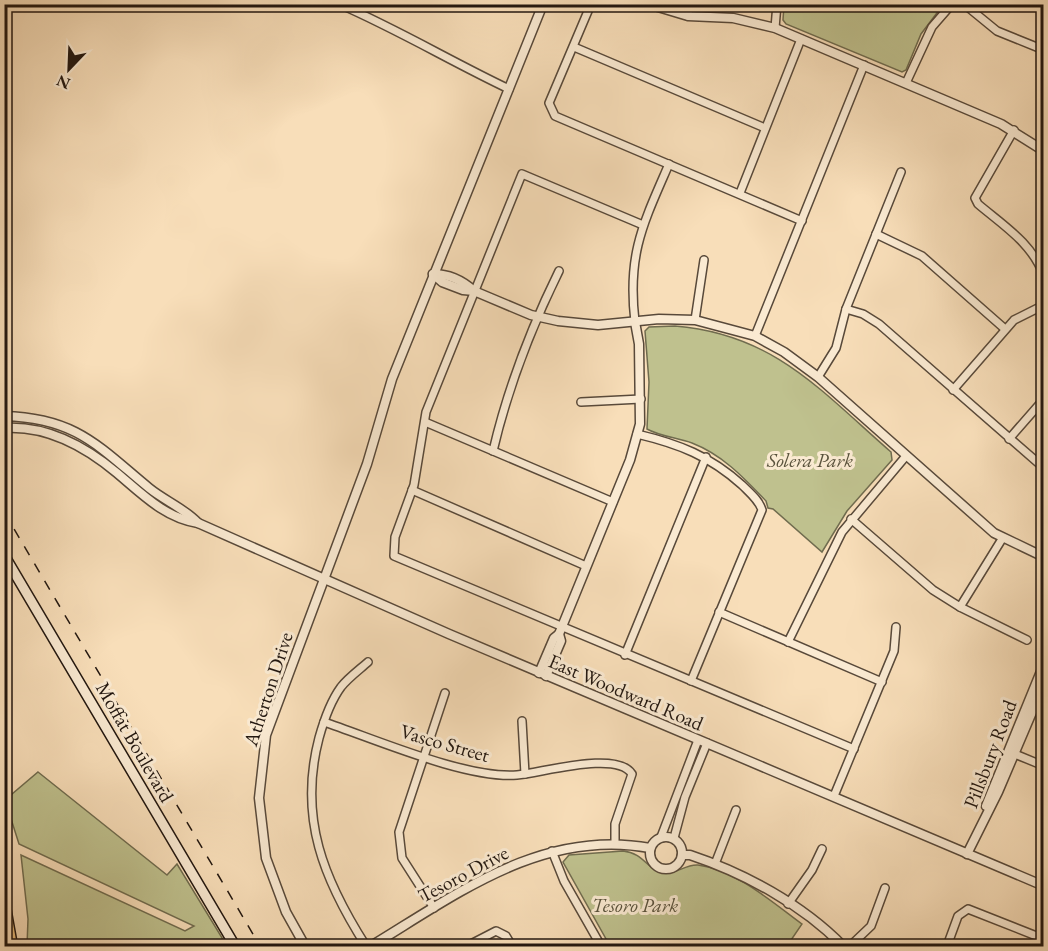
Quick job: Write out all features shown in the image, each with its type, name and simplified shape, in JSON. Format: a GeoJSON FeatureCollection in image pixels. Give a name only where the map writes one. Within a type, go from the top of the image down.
{"type":"FeatureCollection","features":[{"type":"Feature","properties":{"kind":"highway"},"geometry":{"type":"LineString","coordinates":[[4,907],[10,946]]}},
{"type":"Feature","properties":{"kind":"main road","name":"Moffat Boulevard"},"geometry":{"type":"LineString","coordinates":[[4,555],[235,946]]}},
{"type":"Feature","properties":{"kind":"street"},"geometry":{"type":"LineString","coordinates":[[339,4],[509,89]]}},
{"type":"Feature","properties":{"kind":"street","name":"Atherton Drive"},"geometry":{"type":"LineString","coordinates":[[305,946],[286,912],[266,858],[259,798],[266,735],[292,658],[367,464],[392,379],[543,4]]}},
{"type":"Feature","properties":{"kind":"street"},"geometry":{"type":"LineString","coordinates":[[591,4],[549,103],[550,110],[555,116],[802,221]]}},
{"type":"Feature","properties":{"kind":"street"},"geometry":{"type":"LineString","coordinates":[[648,4],[688,16],[733,18],[775,28],[1014,130],[1044,151]]}},
{"type":"Feature","properties":{"kind":"street"},"geometry":{"type":"LineString","coordinates":[[688,16],[689,4]]}},
{"type":"Feature","properties":{"kind":"street"},"geometry":{"type":"LineString","coordinates":[[775,28],[777,4]]}},
{"type":"Feature","properties":{"kind":"street"},"geometry":{"type":"LineString","coordinates":[[906,83],[932,27],[952,4]]}},
{"type":"Feature","properties":{"kind":"street"},"geometry":{"type":"LineString","coordinates":[[964,4],[998,30],[1044,50]]}},
{"type":"Feature","properties":{"kind":"street"},"geometry":{"type":"LineString","coordinates":[[740,193],[801,39]]}},
{"type":"Feature","properties":{"kind":"street"},"geometry":{"type":"LineString","coordinates":[[574,47],[765,128]]}},
{"type":"Feature","properties":{"kind":"street"},"geometry":{"type":"LineString","coordinates":[[755,336],[864,65]]}},
{"type":"Feature","properties":{"kind":"street"},"geometry":{"type":"LineString","coordinates":[[1014,130],[975,198],[978,204],[1035,254],[1044,276]]}},
{"type":"Feature","properties":{"kind":"street"},"geometry":{"type":"LineString","coordinates":[[542,674],[561,640],[560,632],[613,502],[637,434],[641,399],[639,344],[634,322],[632,264],[643,225],[669,164]]}},
{"type":"Feature","properties":{"kind":"street"},"geometry":{"type":"LineString","coordinates":[[818,377],[836,348],[846,309],[901,172]]}},
{"type":"Feature","properties":{"kind":"street"},"geometry":{"type":"LineString","coordinates":[[643,225],[522,174],[474,291],[425,422],[412,490],[395,537],[394,556],[560,632],[691,681],[854,749]]}},
{"type":"Feature","properties":{"kind":"street"},"geometry":{"type":"LineString","coordinates":[[876,234],[922,256],[1005,329]]}},
{"type":"Feature","properties":{"kind":"street"},"geometry":{"type":"LineString","coordinates":[[695,320],[704,260]]}},
{"type":"Feature","properties":{"kind":"street"},"geometry":{"type":"LineString","coordinates":[[493,451],[506,393],[537,316],[560,271]]}},
{"type":"Feature","properties":{"kind":"street"},"geometry":{"type":"LineString","coordinates":[[433,274],[445,274],[466,283],[474,291],[537,316],[558,321],[597,325],[695,320],[755,336],[784,352],[818,377],[977,520],[1002,539],[1044,557]]}},
{"type":"Feature","properties":{"kind":"street"},"geometry":{"type":"LineString","coordinates":[[953,390],[1014,320],[1044,305]]}},
{"type":"Feature","properties":{"kind":"street"},"geometry":{"type":"LineString","coordinates":[[846,309],[863,314],[879,324],[1044,468]]}},
{"type":"Feature","properties":{"kind":"street"},"geometry":{"type":"LineString","coordinates":[[581,402],[641,399]]}},
{"type":"Feature","properties":{"kind":"street"},"geometry":{"type":"LineString","coordinates":[[1009,439],[1044,399]]}},
{"type":"Feature","properties":{"kind":"street","name":"East Woodward Road"},"geometry":{"type":"LineString","coordinates":[[4,416],[55,423],[92,440],[149,488],[188,513],[198,523]]}},
{"type":"Feature","properties":{"kind":"street"},"geometry":{"type":"LineString","coordinates":[[425,422],[613,502]]}},
{"type":"Feature","properties":{"kind":"street","name":"East Woodward Road"},"geometry":{"type":"LineString","coordinates":[[4,428],[52,433],[88,450],[163,510],[182,521],[198,523],[542,674],[1044,886]]}},
{"type":"Feature","properties":{"kind":"street"},"geometry":{"type":"LineString","coordinates":[[637,434],[673,443],[706,457],[748,491],[760,503],[762,510],[691,681]]}},
{"type":"Feature","properties":{"kind":"street"},"geometry":{"type":"LineString","coordinates":[[788,642],[805,602],[851,519],[906,456]]}},
{"type":"Feature","properties":{"kind":"street"},"geometry":{"type":"LineString","coordinates":[[625,655],[706,457]]}},
{"type":"Feature","properties":{"kind":"street"},"geometry":{"type":"LineString","coordinates":[[412,490],[586,566]]}},
{"type":"Feature","properties":{"kind":"street"},"geometry":{"type":"LineString","coordinates":[[851,519],[933,590],[960,607],[1027,640]]}},
{"type":"Feature","properties":{"kind":"street"},"geometry":{"type":"LineString","coordinates":[[960,607],[1002,539]]}},
{"type":"Feature","properties":{"kind":"street"},"geometry":{"type":"LineString","coordinates":[[719,612],[882,682]]}},
{"type":"Feature","properties":{"kind":"street"},"geometry":{"type":"LineString","coordinates":[[834,796],[894,651],[896,627]]}},
{"type":"Feature","properties":{"kind":"street"},"geometry":{"type":"LineString","coordinates":[[368,662],[342,686],[324,722],[312,778],[311,802],[316,839],[333,890],[369,946]]}},
{"type":"Feature","properties":{"kind":"street","name":"Pillsbury Road"},"geometry":{"type":"LineString","coordinates":[[967,854],[998,792],[1044,663]]}},
{"type":"Feature","properties":{"kind":"street","name":"Pillsbury Road"},"geometry":{"type":"LineString","coordinates":[[1011,753],[1044,684]]}},
{"type":"Feature","properties":{"kind":"street"},"geometry":{"type":"LineString","coordinates":[[434,908],[409,870],[400,845],[401,820],[445,693]]}},
{"type":"Feature","properties":{"kind":"street"},"geometry":{"type":"LineString","coordinates":[[522,721],[525,774]]}},
{"type":"Feature","properties":{"kind":"street","name":"Vasco Street"},"geometry":{"type":"LineString","coordinates":[[324,722],[484,774],[525,774],[611,763],[630,771],[630,783],[615,824],[615,844]]}},
{"type":"Feature","properties":{"kind":"street"},"geometry":{"type":"LineString","coordinates":[[661,837],[703,742]]}},
{"type":"Feature","properties":{"kind":"street"},"geometry":{"type":"LineString","coordinates":[[674,838],[682,805],[703,742]]}},
{"type":"Feature","properties":{"kind":"street"},"geometry":{"type":"LineString","coordinates":[[1011,753],[1044,766]]}},
{"type":"Feature","properties":{"kind":"street"},"geometry":{"type":"LineString","coordinates":[[716,864],[736,810]]}},
{"type":"Feature","properties":{"kind":"street"},"geometry":{"type":"LineString","coordinates":[[661,837],[674,838],[680,845],[682,855],[673,867],[663,869],[653,864],[650,848],[654,841],[661,837]]}},
{"type":"Feature","properties":{"kind":"street","name":"Tesoro Drive"},"geometry":{"type":"LineString","coordinates":[[369,946],[496,871],[552,851],[592,844],[650,848]]}},
{"type":"Feature","properties":{"kind":"street"},"geometry":{"type":"LineString","coordinates":[[789,904],[812,870],[822,849]]}},
{"type":"Feature","properties":{"kind":"street"},"geometry":{"type":"LineString","coordinates":[[552,851],[564,881],[601,946]]}},
{"type":"Feature","properties":{"kind":"street"},"geometry":{"type":"LineString","coordinates":[[682,855],[716,864],[738,873],[789,904],[843,946]]}},
{"type":"Feature","properties":{"kind":"street"},"geometry":{"type":"LineString","coordinates":[[850,946],[871,926],[885,888]]}},
{"type":"Feature","properties":{"kind":"street"},"geometry":{"type":"LineString","coordinates":[[948,946],[958,916],[964,910],[974,910],[1044,939]]}},
{"type":"Feature","properties":{"kind":"street"},"geometry":{"type":"LineString","coordinates":[[466,946],[496,931],[502,933],[512,946]]}},
{"type":"Feature","properties":{"kind":"green space"},"geometry":{"type":"Polygon","coordinates":[[[784,4],[943,5],[921,34],[906,70],[902,72],[786,24],[783,20],[784,4]]]}},
{"type":"Feature","properties":{"kind":"green space","name":"Solera Park"},"geometry":{"type":"Polygon","coordinates":[[[675,326],[710,331],[741,340],[768,353],[818,387],[891,452],[892,460],[847,511],[822,552],[773,509],[768,508],[766,501],[741,476],[714,454],[692,443],[647,429],[649,382],[645,331],[649,327],[675,326]]]}},
{"type":"Feature","properties":{"kind":"green space"},"geometry":{"type":"Polygon","coordinates":[[[38,772],[167,875],[177,864],[227,946],[27,946],[28,919],[21,855],[185,931],[194,926],[19,844],[5,800],[38,772]]]}},
{"type":"Feature","properties":{"kind":"green space","name":"Tesoro Park"},"geometry":{"type":"Polygon","coordinates":[[[623,851],[636,855],[653,869],[663,873],[698,865],[726,873],[753,888],[802,924],[787,946],[610,946],[563,862],[569,855],[623,851]]]}},
{"type":"Feature","properties":{"kind":"railway"},"geometry":{"type":"LineString","coordinates":[[4,512],[260,946]]}}]}
